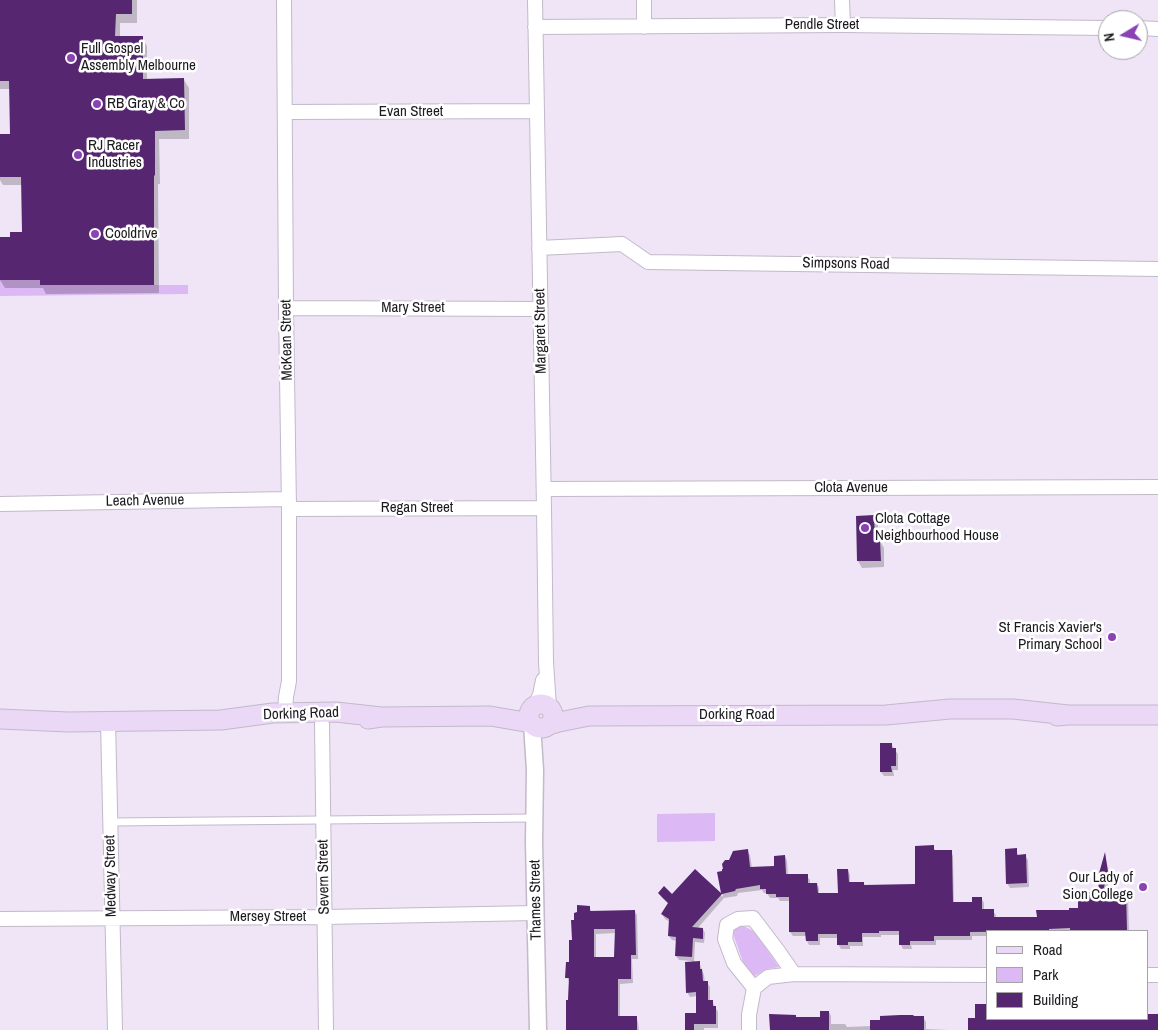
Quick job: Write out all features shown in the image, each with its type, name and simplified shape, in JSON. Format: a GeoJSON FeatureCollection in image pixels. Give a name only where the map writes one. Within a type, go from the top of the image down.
{"type":"FeatureCollection","features":[{"type":"Feature","properties":{"kind":"main road","name":"Dorking Road"},"geometry":{"type":"LineString","coordinates":[[0,719],[68,722],[221,720],[267,724],[322,724],[381,717],[490,716],[520,711],[541,716],[569,719],[589,716],[886,715],[950,709],[966,715],[1012,709],[1068,715],[1158,716]]}},
{"type":"Feature","properties":{"kind":"main road","name":"Dorking Road"},"geometry":{"type":"LineString","coordinates":[[221,720],[273,713],[336,712],[381,717]]}},
{"type":"Feature","properties":{"kind":"main road","name":"Dorking Road"},"geometry":{"type":"LineString","coordinates":[[0,729],[68,722]]}},
{"type":"Feature","properties":{"kind":"street","name":"McKean Street"},"geometry":{"type":"LineString","coordinates":[[284,0],[289,504],[289,681],[286,697],[290,713]]}},
{"type":"Feature","properties":{"kind":"street","name":"Margaret Street"},"geometry":{"type":"LineString","coordinates":[[535,0],[546,662],[539,698],[541,716]]}},
{"type":"Feature","properties":{"kind":"street"},"geometry":{"type":"LineString","coordinates":[[644,0],[644,27]]}},
{"type":"Feature","properties":{"kind":"street"},"geometry":{"type":"LineString","coordinates":[[842,0],[843,25]]}},
{"type":"Feature","properties":{"kind":"street","name":"Pendle Street"},"geometry":{"type":"LineString","coordinates":[[535,28],[843,25],[1098,28]]}},
{"type":"Feature","properties":{"kind":"street","name":"Evan Street"},"geometry":{"type":"LineString","coordinates":[[285,112],[537,111]]}},
{"type":"Feature","properties":{"kind":"street","name":"Simpsons Road"},"geometry":{"type":"LineString","coordinates":[[539,248],[622,244],[648,262],[1158,269]]}},
{"type":"Feature","properties":{"kind":"street","name":"Mary Street"},"geometry":{"type":"LineString","coordinates":[[286,308],[540,309]]}},
{"type":"Feature","properties":{"kind":"street","name":"Clota Avenue"},"geometry":{"type":"LineString","coordinates":[[544,489],[1158,486]]}},
{"type":"Feature","properties":{"kind":"street","name":"Leach Avenue"},"geometry":{"type":"LineString","coordinates":[[0,504],[289,504]]}},
{"type":"Feature","properties":{"kind":"street","name":"Regan Street"},"geometry":{"type":"LineString","coordinates":[[289,504],[544,508]]}},
{"type":"Feature","properties":{"kind":"street","name":"Thames Street"},"geometry":{"type":"LineString","coordinates":[[538,1030],[534,818],[535,770],[544,733],[541,716]]}},
{"type":"Feature","properties":{"kind":"street","name":"Medway Street"},"geometry":{"type":"LineString","coordinates":[[108,721],[115,1030]]}},
{"type":"Feature","properties":{"kind":"street","name":"Severn Street"},"geometry":{"type":"LineString","coordinates":[[322,724],[326,1030]]}},
{"type":"Feature","properties":{"kind":"street","name":"Mersey Street"},"geometry":{"type":"LineString","coordinates":[[0,919],[536,914]]}},
{"type":"Feature","properties":{"kind":"street"},"geometry":{"type":"LineString","coordinates":[[754,988],[734,963],[725,939],[727,924],[738,919],[753,918],[794,974]]}},
{"type":"Feature","properties":{"kind":"street"},"geometry":{"type":"LineString","coordinates":[[749,1030],[749,1015],[754,988],[768,977],[794,974],[986,974]]}},
{"type":"Feature","properties":{"kind":"lane"},"geometry":{"type":"LineString","coordinates":[[110,822],[534,818]]}},
{"type":"Feature","properties":{"kind":"green space"},"geometry":{"type":"Polygon","coordinates":[[[0,280],[40,280],[40,285],[188,285],[188,294],[0,296],[0,280]]]}},
{"type":"Feature","properties":{"kind":"green space"},"geometry":{"type":"Polygon","coordinates":[[[715,813],[715,841],[657,842],[657,814],[715,813]]]}},
{"type":"Feature","properties":{"kind":"green space"},"geometry":{"type":"Polygon","coordinates":[[[740,924],[755,932],[779,967],[767,969],[751,978],[748,976],[732,931],[735,926],[740,924]]]}},
{"type":"Feature","properties":{"kind":"building"},"geometry":{"type":"Polygon","coordinates":[[[0,0],[132,0],[132,14],[116,14],[115,36],[143,36],[143,79],[184,78],[185,130],[155,131],[154,285],[40,285],[40,280],[0,280],[0,237],[10,237],[10,232],[22,232],[21,177],[0,177],[0,134],[10,134],[9,81],[0,81],[0,0]]]}},
{"type":"Feature","properties":{"kind":"building","name":"Clota Cottage Neighbourhood House"},"geometry":{"type":"Polygon","coordinates":[[[874,515],[875,540],[880,540],[881,561],[857,561],[856,516],[874,515]]]}},
{"type":"Feature","properties":{"kind":"building"},"geometry":{"type":"Polygon","coordinates":[[[880,743],[892,743],[892,748],[896,748],[896,766],[891,766],[892,772],[880,772],[880,743]]]}},
{"type":"Feature","properties":{"kind":"building"},"geometry":{"type":"Polygon","coordinates":[[[934,845],[934,850],[952,850],[953,902],[972,902],[972,897],[982,897],[982,909],[994,909],[994,917],[1037,917],[1036,910],[1069,910],[1069,908],[1078,908],[1078,892],[1099,892],[1098,877],[1105,852],[1108,872],[1103,891],[1126,890],[1127,930],[1070,930],[1070,928],[986,930],[986,932],[970,932],[970,936],[934,936],[934,941],[910,941],[910,945],[899,945],[899,931],[879,931],[879,933],[862,933],[862,942],[848,942],[848,945],[837,945],[837,934],[818,934],[818,941],[806,941],[805,932],[789,932],[789,897],[776,897],[776,894],[766,894],[766,889],[760,889],[760,885],[736,889],[735,891],[722,894],[692,927],[703,928],[703,939],[693,938],[692,957],[675,956],[676,937],[668,936],[669,919],[661,914],[668,903],[658,893],[664,886],[672,894],[695,869],[721,893],[717,872],[722,871],[722,864],[725,860],[729,860],[733,851],[748,849],[750,867],[774,866],[774,856],[785,855],[786,874],[808,874],[808,883],[817,883],[818,893],[838,893],[837,869],[848,869],[849,882],[864,882],[864,885],[915,884],[915,846],[934,845]]]}},
{"type":"Feature","properties":{"kind":"building"},"geometry":{"type":"Polygon","coordinates":[[[1017,848],[1017,855],[1026,854],[1027,883],[1006,884],[1005,849],[1017,848]]]}},
{"type":"Feature","properties":{"kind":"building"},"geometry":{"type":"Polygon","coordinates":[[[577,905],[590,906],[590,911],[635,910],[636,955],[631,955],[631,979],[618,979],[618,1016],[637,1016],[637,1030],[566,1030],[566,1000],[568,1000],[569,978],[565,978],[566,962],[569,962],[569,940],[572,940],[571,920],[574,920],[574,913],[577,912],[577,905]],[[594,929],[594,957],[614,957],[615,929],[594,929]]]}},
{"type":"Feature","properties":{"kind":"building"},"geometry":{"type":"Polygon","coordinates":[[[700,961],[703,981],[708,981],[708,1000],[713,1000],[713,1006],[716,1006],[716,1024],[694,1024],[694,1030],[685,1030],[685,1013],[696,1013],[696,992],[686,993],[685,962],[700,961]]]}},
{"type":"Feature","properties":{"kind":"building"},"geometry":{"type":"Polygon","coordinates":[[[975,1004],[986,1004],[986,1020],[1148,1020],[1148,1014],[1158,1014],[1158,1030],[968,1030],[968,1018],[975,1018],[975,1004]]]}},
{"type":"Feature","properties":{"kind":"building"},"geometry":{"type":"Polygon","coordinates":[[[820,1011],[829,1011],[829,1030],[770,1030],[769,1014],[820,1017],[820,1011]]]}},
{"type":"Feature","properties":{"kind":"building"},"geometry":{"type":"Polygon","coordinates":[[[880,1016],[924,1016],[924,1030],[870,1030],[870,1020],[880,1020],[880,1016]]]}},
{"type":"Feature","properties":{"kind":"place","name":"Full Gospel Assembly Melbourne"},"geometry":{"type":"Point","coordinates":[71,58]}},
{"type":"Feature","properties":{"kind":"place","name":"RB Gray & Co"},"geometry":{"type":"Point","coordinates":[97,104]}},
{"type":"Feature","properties":{"kind":"place","name":"RJ Racer Industries"},"geometry":{"type":"Point","coordinates":[78,155]}},
{"type":"Feature","properties":{"kind":"place","name":"Cooldrive"},"geometry":{"type":"Point","coordinates":[95,234]}},
{"type":"Feature","properties":{"kind":"place","name":"Clota Cottage Neighbourhood House"},"geometry":{"type":"Point","coordinates":[865,528]}},
{"type":"Feature","properties":{"kind":"place","name":"St Francis Xavier's Primary School"},"geometry":{"type":"Point","coordinates":[1112,637]}},
{"type":"Feature","properties":{"kind":"place","name":"Our Lady of Sion College"},"geometry":{"type":"Point","coordinates":[1143,887]}}]}
